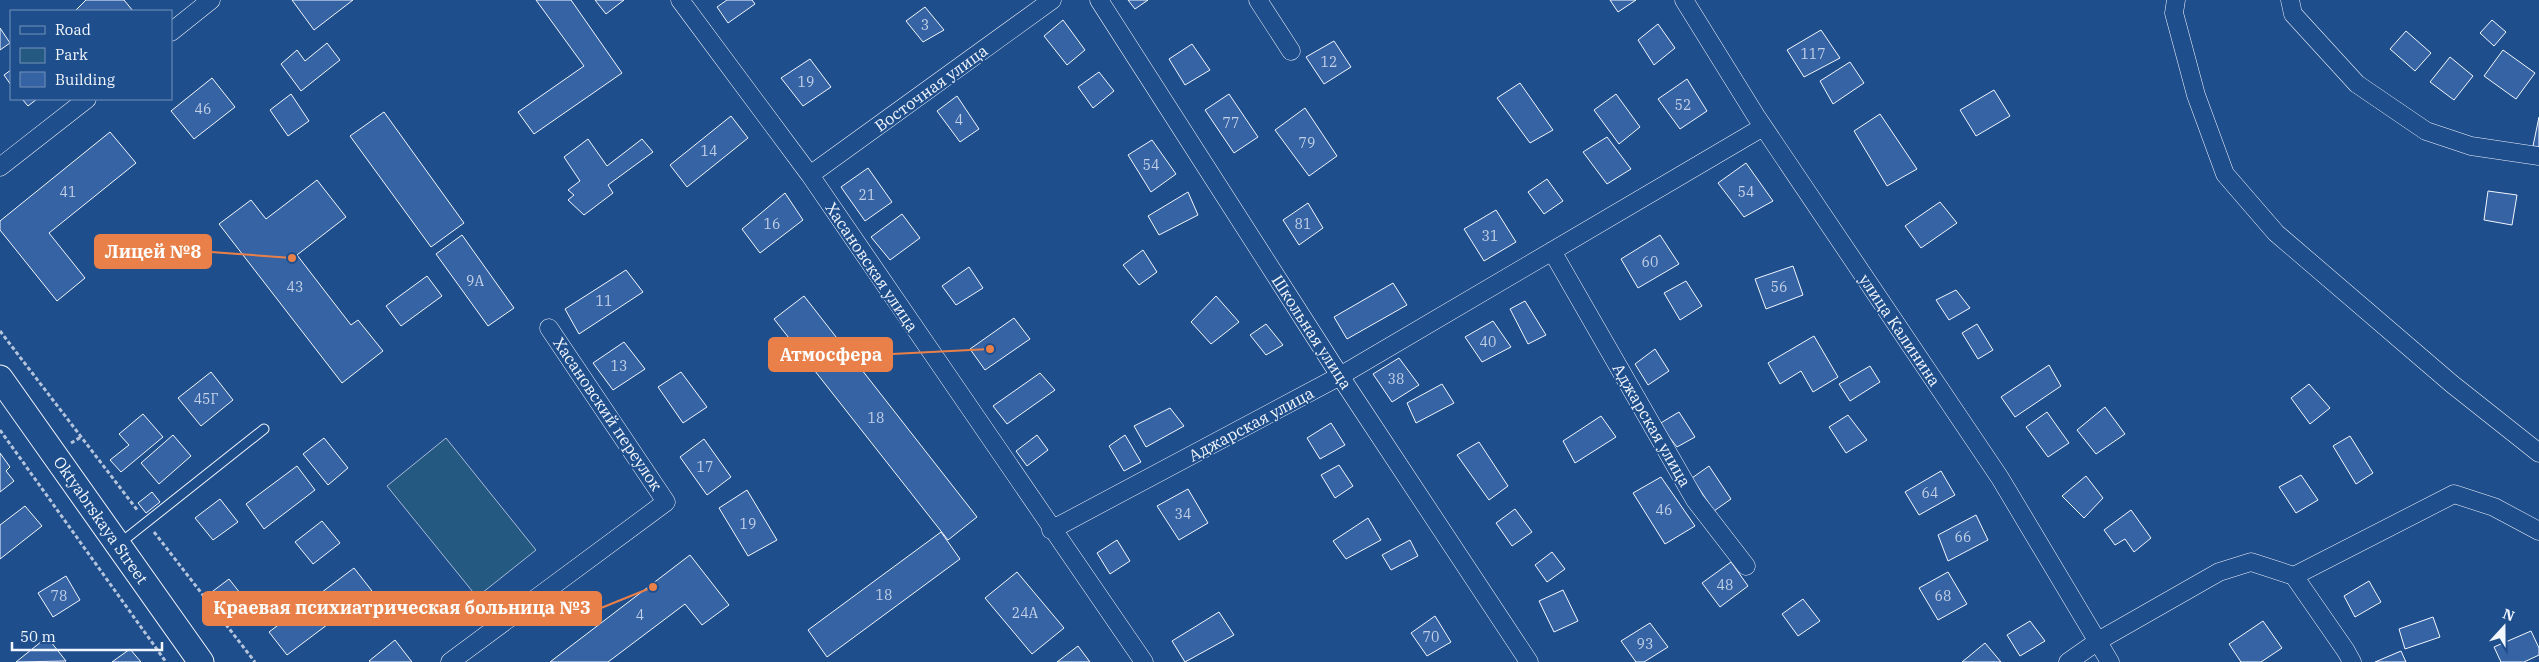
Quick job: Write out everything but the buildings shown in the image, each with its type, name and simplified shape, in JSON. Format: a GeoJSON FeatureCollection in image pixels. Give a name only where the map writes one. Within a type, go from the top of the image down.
{"type":"FeatureCollection","features":[{"type":"Feature","properties":{"kind":"main road","name":"Oktyabrskaya Street"},"geometry":{"type":"LineString","coordinates":[[0,378],[201,662]]}},
{"type":"Feature","properties":{"kind":"street"},"geometry":{"type":"LineString","coordinates":[[172,31],[211,0]]}},
{"type":"Feature","properties":{"kind":"street","name":"Хасановская улица"},"geometry":{"type":"LineString","coordinates":[[680,0],[810,176],[1051,530],[1144,662]]}},
{"type":"Feature","properties":{"kind":"street","name":"Восточная улица"},"geometry":{"type":"LineString","coordinates":[[810,176],[1052,0]]}},
{"type":"Feature","properties":{"kind":"street","name":"Школьная улица"},"geometry":{"type":"LineString","coordinates":[[1098,0],[1340,376],[1529,662]]}},
{"type":"Feature","properties":{"kind":"street"},"geometry":{"type":"LineString","coordinates":[[1258,0],[1291,51]]}},
{"type":"Feature","properties":{"kind":"street","name":"улица Калинина"},"geometry":{"type":"LineString","coordinates":[[1684,0],[1763,127],[2000,478],[2110,662]]}},
{"type":"Feature","properties":{"kind":"street"},"geometry":{"type":"LineString","coordinates":[[2176,0],[2174,13],[2196,95],[2225,174],[2276,233],[2452,384],[2539,453]]}},
{"type":"Feature","properties":{"kind":"street"},"geometry":{"type":"LineString","coordinates":[[2290,0],[2293,14],[2357,84],[2426,131],[2471,146],[2539,156]]}},
{"type":"Feature","properties":{"kind":"street"},"geometry":{"type":"LineString","coordinates":[[0,167],[86,100]]}},
{"type":"Feature","properties":{"kind":"street","name":"Аджарская улица"},"geometry":{"type":"LineString","coordinates":[[1051,530],[1340,376],[1763,127]]}},
{"type":"Feature","properties":{"kind":"street","name":"Аджарская улица"},"geometry":{"type":"LineString","coordinates":[[1552,251],[1694,500],[1746,566]]}},
{"type":"Feature","properties":{"kind":"street","name":"Хасановский переулок"},"geometry":{"type":"LineString","coordinates":[[450,662],[666,502],[549,328]]}},
{"type":"Feature","properties":{"kind":"street"},"geometry":{"type":"LineString","coordinates":[[2294,576],[2454,494],[2494,507],[2539,531]]}},
{"type":"Feature","properties":{"kind":"street"},"geometry":{"type":"LineString","coordinates":[[2068,662],[2098,641],[2219,572],[2251,562],[2294,576],[2352,662]]}},
{"type":"Feature","properties":{"kind":"lane"},"geometry":{"type":"LineString","coordinates":[[118,544],[264,429]]}},
{"type":"Feature","properties":{"kind":"path"},"geometry":{"type":"LineString","coordinates":[[0,331],[255,662]]}},
{"type":"Feature","properties":{"kind":"path"},"geometry":{"type":"LineString","coordinates":[[0,430],[166,662]]}},
{"type":"Feature","properties":{"kind":"green space"},"geometry":{"type":"Polygon","coordinates":[[[446,438],[536,550],[477,597],[387,486],[446,438]]]}},
{"type":"Feature","properties":{"kind":"place","name":"Лицей №8"},"geometry":{"type":"Point","coordinates":[292,258]}},
{"type":"Feature","properties":{"kind":"place","name":"Атмосфера"},"geometry":{"type":"Point","coordinates":[990,349]}},
{"type":"Feature","properties":{"kind":"place","name":"Краевая психиатрическая больница №3"},"geometry":{"type":"Point","coordinates":[653,587]}}]}
